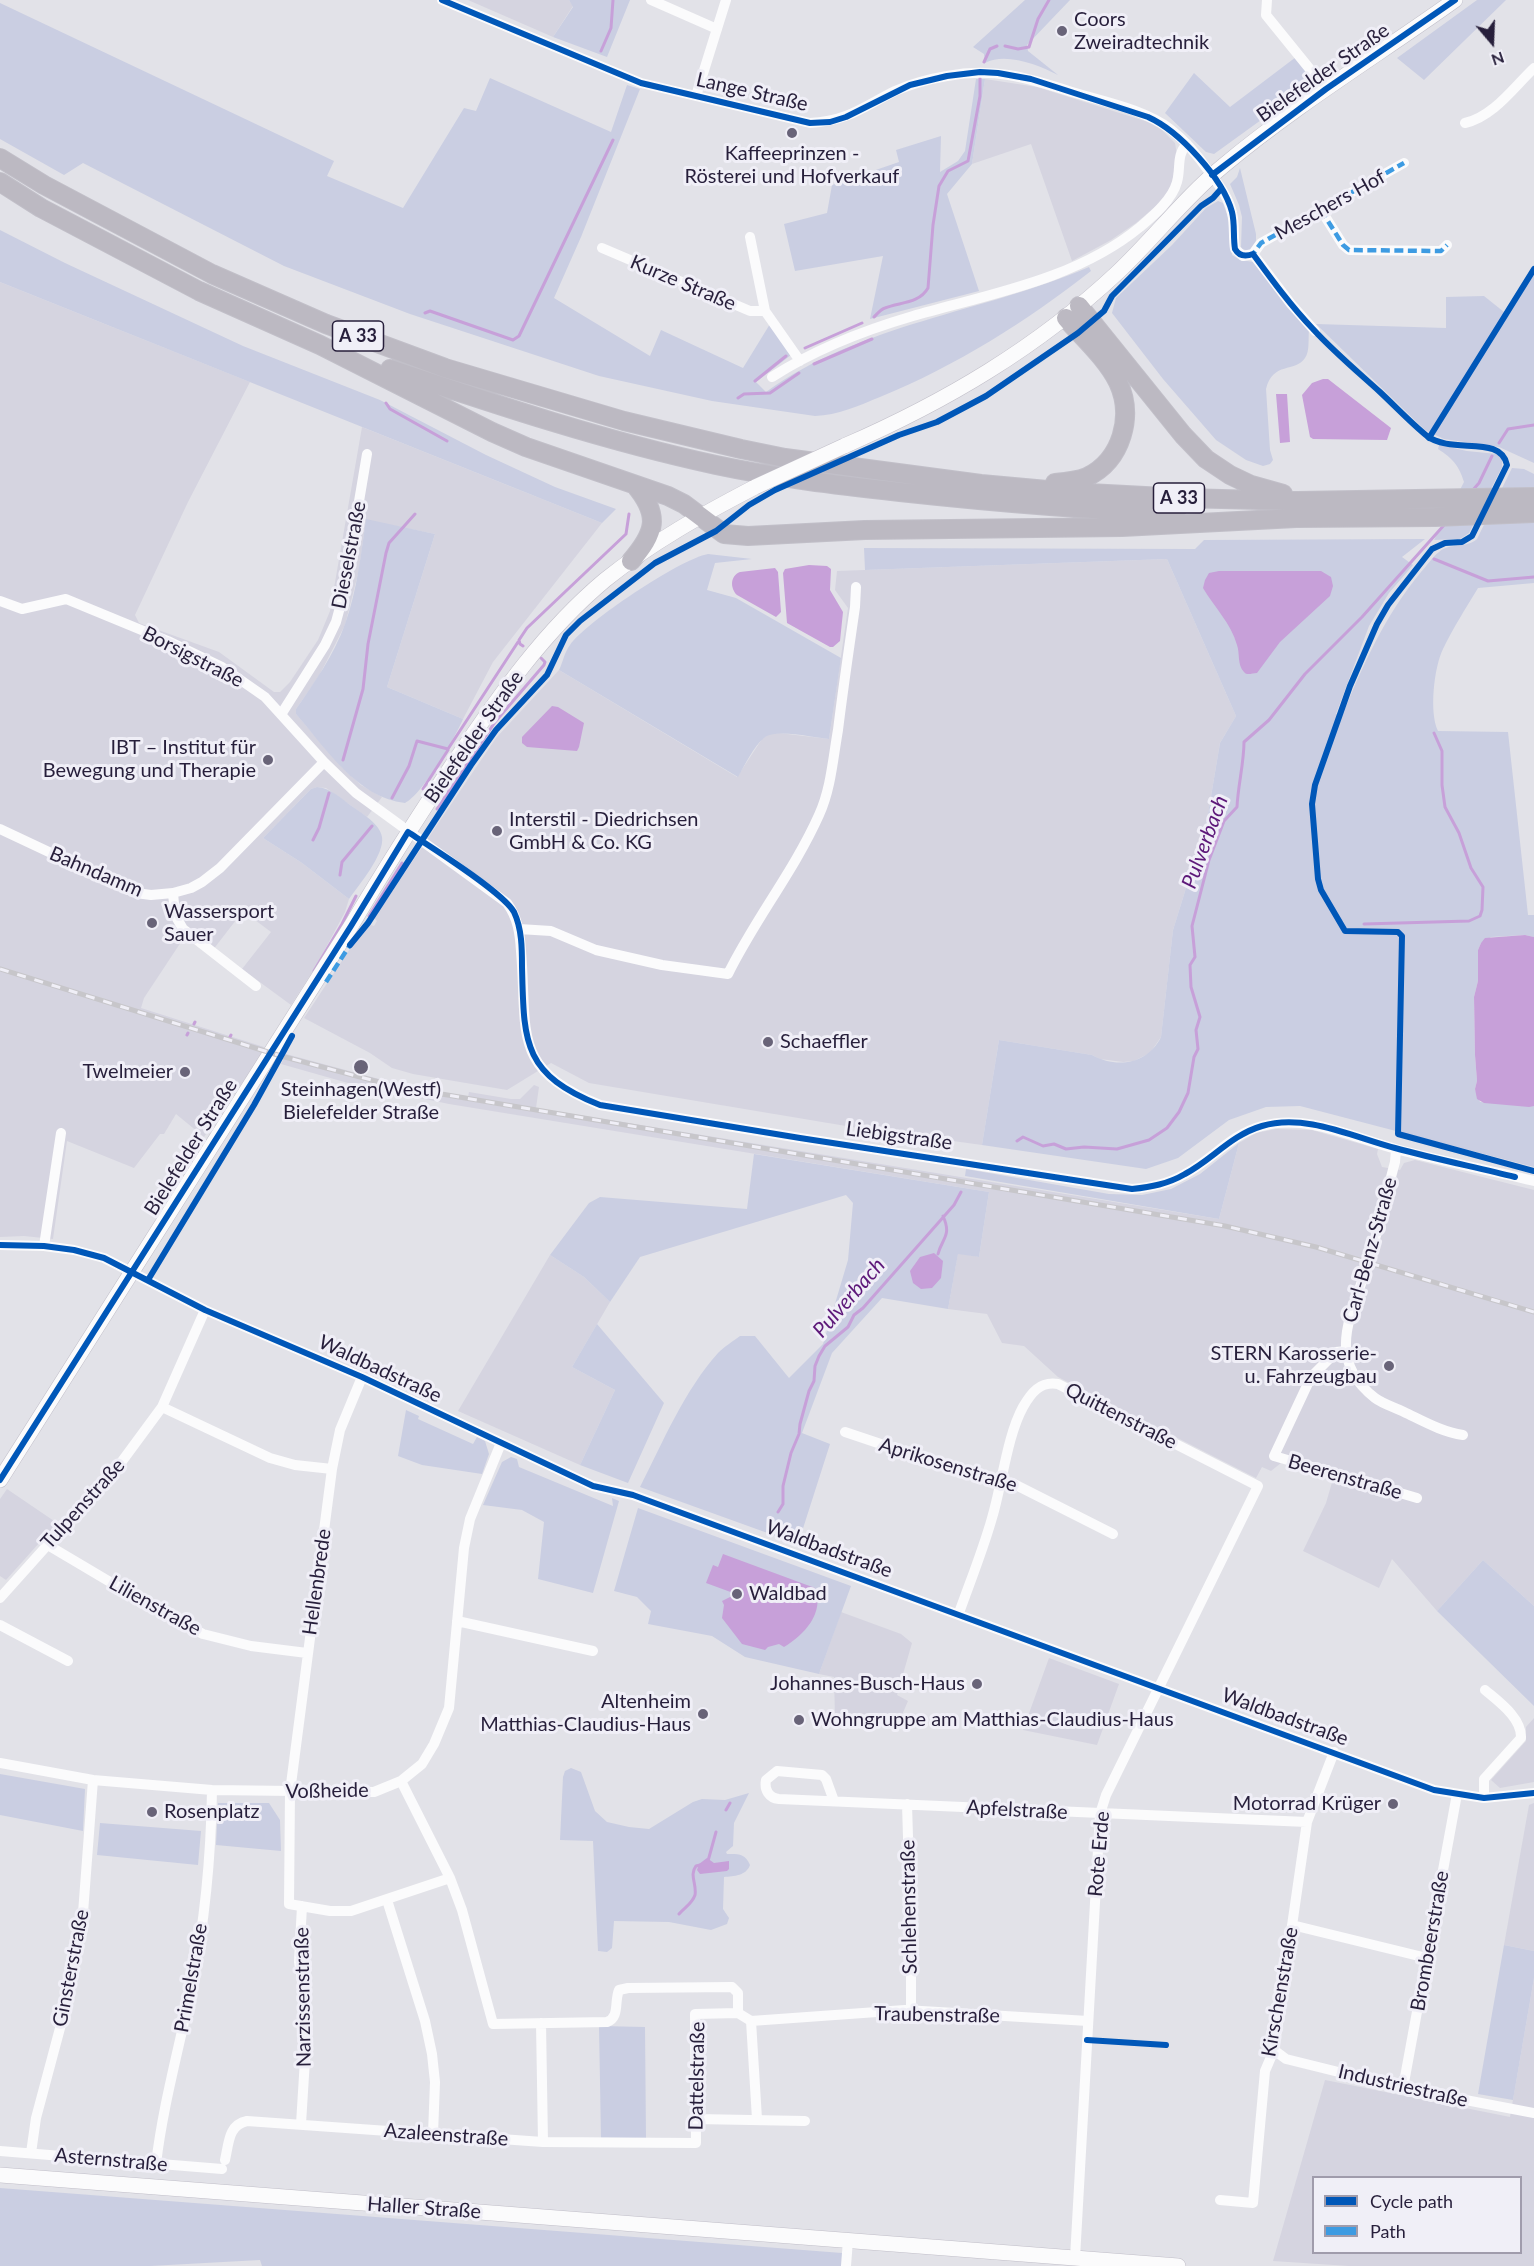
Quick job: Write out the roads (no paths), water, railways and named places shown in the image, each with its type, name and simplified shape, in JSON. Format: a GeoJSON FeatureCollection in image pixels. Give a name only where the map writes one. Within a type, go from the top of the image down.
{"type":"FeatureCollection","features":[{"type":"Feature","properties":{"kind":"highway","name":"A 33"},"geometry":{"type":"LineString","coordinates":[[0,158],[44,186],[212,274],[326,324],[445,368],[624,421],[752,451],[1017,488],[1183,498],[1341,501],[1534,497]]}},
{"type":"Feature","properties":{"kind":"highway","name":"A 33"},"geometry":{"type":"LineString","coordinates":[[0,182],[41,208],[199,291],[320,345],[556,423],[637,447],[766,474],[849,486],[1030,506],[1296,518],[1435,517],[1534,513]]}},
{"type":"Feature","properties":{"kind":"highway"},"geometry":{"type":"LineString","coordinates":[[1017,488],[1070,482],[1088,476],[1112,455],[1123,432],[1125,408],[1117,381],[1072,312]]}},
{"type":"Feature","properties":{"kind":"highway"},"geometry":{"type":"LineString","coordinates":[[1072,312],[1206,459],[1230,475],[1272,492],[1341,501]]}},
{"type":"Feature","properties":{"kind":"highway"},"geometry":{"type":"LineString","coordinates":[[320,345],[526,447],[684,504],[723,534],[748,536],[865,530],[1122,527],[1296,518]]}},
{"type":"Feature","properties":{"kind":"highway"},"geometry":{"type":"LineString","coordinates":[[631,561],[649,539],[652,524],[649,506],[635,485]]}},
{"type":"Feature","properties":{"kind":"main road","name":"Bielefelder Straße"},"geometry":{"type":"LineString","coordinates":[[0,1480],[408,832],[489,710],[530,658],[583,600],[631,561],[700,516],[755,487],[911,416],[966,387],[1025,349],[1117,273],[1230,159],[1455,0]]}},
{"type":"Feature","properties":{"kind":"main road","name":"Haller Straße"},"geometry":{"type":"LineString","coordinates":[[0,2175],[1178,2266]]}},
{"type":"Feature","properties":{"kind":"street","name":"Lange Straße"},"geometry":{"type":"LineString","coordinates":[[442,0],[641,83],[810,123],[830,122],[846,117],[910,85],[972,72],[998,73],[1040,82],[1148,117],[1170,129],[1187,144],[1212,175]]}},
{"type":"Feature","properties":{"kind":"street"},"geometry":{"type":"LineString","coordinates":[[651,0],[717,29]]}},
{"type":"Feature","properties":{"kind":"street"},"geometry":{"type":"LineString","coordinates":[[696,96],[726,0]]}},
{"type":"Feature","properties":{"kind":"street"},"geometry":{"type":"LineString","coordinates":[[1267,0],[1266,15],[1326,89]]}},
{"type":"Feature","properties":{"kind":"street"},"geometry":{"type":"LineString","coordinates":[[1465,123],[1488,113],[1534,68]]}},
{"type":"Feature","properties":{"kind":"street"},"geometry":{"type":"LineString","coordinates":[[772,377],[800,361],[881,327],[1034,282],[1066,270],[1111,248],[1165,203],[1174,190],[1180,153],[1187,144]]}},
{"type":"Feature","properties":{"kind":"street","name":"Meschers Hof"},"geometry":{"type":"LineString","coordinates":[[1253,254],[1262,243],[1404,163]]}},
{"type":"Feature","properties":{"kind":"street"},"geometry":{"type":"LineString","coordinates":[[1212,175],[1230,204],[1235,249],[1243,256],[1253,254],[1315,331]]}},
{"type":"Feature","properties":{"kind":"street"},"geometry":{"type":"LineString","coordinates":[[1321,210],[1343,245],[1349,250],[1441,251],[1447,245]]}},
{"type":"Feature","properties":{"kind":"street"},"geometry":{"type":"LineString","coordinates":[[750,237],[765,311],[800,361]]}},
{"type":"Feature","properties":{"kind":"street","name":"Kurze Straße"},"geometry":{"type":"LineString","coordinates":[[602,248],[750,311],[765,311]]}},
{"type":"Feature","properties":{"kind":"street","name":"Dieselstraße"},"geometry":{"type":"LineString","coordinates":[[282,713],[325,645],[336,622],[343,596],[367,454]]}},
{"type":"Feature","properties":{"kind":"street"},"geometry":{"type":"LineString","coordinates":[[519,929],[551,931],[596,950],[662,964],[728,974],[741,947],[807,840],[828,789],[856,587]]}},
{"type":"Feature","properties":{"kind":"street","name":"Borsigstraße"},"geometry":{"type":"LineString","coordinates":[[0,601],[22,609],[66,599],[168,641],[222,668],[266,697],[324,762],[356,793],[408,832]]}},
{"type":"Feature","properties":{"kind":"street"},"geometry":{"type":"LineString","coordinates":[[172,893],[196,885],[220,868],[324,762]]}},
{"type":"Feature","properties":{"kind":"street","name":"Bahndamm"},"geometry":{"type":"LineString","coordinates":[[0,829],[136,893],[151,895],[172,893],[175,915],[183,929],[256,986]]}},
{"type":"Feature","properties":{"kind":"street","name":"Liebigstraße"},"geometry":{"type":"LineString","coordinates":[[408,832],[501,897],[513,911],[519,929],[524,1023],[530,1049],[543,1071],[580,1097],[600,1105],[1132,1189],[1152,1187],[1186,1174],[1246,1131],[1281,1122],[1314,1125],[1396,1149],[1534,1181]]}},
{"type":"Feature","properties":{"kind":"street"},"geometry":{"type":"LineString","coordinates":[[44,1246],[61,1133]]}},
{"type":"Feature","properties":{"kind":"street","name":"Carl-Benz-Straße"},"geometry":{"type":"LineString","coordinates":[[1396,1149],[1369,1262],[1350,1313],[1345,1339],[1348,1364],[1359,1383],[1376,1399],[1448,1433],[1463,1435]]}},
{"type":"Feature","properties":{"kind":"street","name":"Waldbadstraße"},"geometry":{"type":"LineString","coordinates":[[0,1245],[44,1246],[74,1250],[104,1258],[205,1310],[362,1377],[593,1486],[633,1495],[1434,1790],[1484,1798],[1534,1793]]}},
{"type":"Feature","properties":{"kind":"street","name":"Tulpenstraße"},"geometry":{"type":"LineString","coordinates":[[0,1598],[120,1464],[162,1407],[205,1310]]}},
{"type":"Feature","properties":{"kind":"street","name":"Carl-Benz-Straße"},"geometry":{"type":"LineString","coordinates":[[1274,1456],[1311,1377],[1336,1352],[1346,1351]]}},
{"type":"Feature","properties":{"kind":"street","name":"Hellenbrede"},"geometry":{"type":"LineString","coordinates":[[302,1906],[289,1904],[290,1792],[332,1470],[340,1430],[362,1377]]}},
{"type":"Feature","properties":{"kind":"street","name":"Quittenstraße"},"geometry":{"type":"LineString","coordinates":[[959,1614],[992,1518],[1017,1422],[1023,1407],[1041,1384],[1049,1382],[1058,1384],[1258,1486]]}},
{"type":"Feature","properties":{"kind":"street"},"geometry":{"type":"LineString","coordinates":[[162,1407],[270,1458],[295,1465],[332,1470]]}},
{"type":"Feature","properties":{"kind":"street","name":"Aprikosenstraße"},"geometry":{"type":"LineString","coordinates":[[845,1432],[988,1480],[1012,1483],[1113,1534]]}},
{"type":"Feature","properties":{"kind":"street","name":"Voßheide"},"geometry":{"type":"LineString","coordinates":[[0,1762],[93,1780],[212,1790],[374,1792],[401,1781],[422,1764],[441,1729],[448,1708],[464,1548],[470,1519],[501,1443]]}},
{"type":"Feature","properties":{"kind":"street","name":"Beerenstraße"},"geometry":{"type":"LineString","coordinates":[[1274,1456],[1417,1498]]}},
{"type":"Feature","properties":{"kind":"street","name":"Rote Erde"},"geometry":{"type":"LineString","coordinates":[[1075,2258],[1100,1814],[1106,1795],[1258,1486]]}},
{"type":"Feature","properties":{"kind":"street","name":"Lilienstraße"},"geometry":{"type":"LineString","coordinates":[[46,1544],[159,1611],[203,1634],[251,1646],[307,1653]]}},
{"type":"Feature","properties":{"kind":"street"},"geometry":{"type":"LineString","coordinates":[[457,1621],[593,1652]]}},
{"type":"Feature","properties":{"kind":"street"},"geometry":{"type":"LineString","coordinates":[[0,1625],[68,1661]]}},
{"type":"Feature","properties":{"kind":"street"},"geometry":{"type":"LineString","coordinates":[[1484,1798],[1484,1779],[1521,1738],[1519,1725],[1505,1707],[1485,1690]]}},
{"type":"Feature","properties":{"kind":"street","name":"Kirschenstraße"},"geometry":{"type":"LineString","coordinates":[[1220,2200],[1253,2203],[1265,2071],[1274,2050],[1307,1822],[1334,1752]]}},
{"type":"Feature","properties":{"kind":"street","name":"Apfelstraße"},"geometry":{"type":"LineString","coordinates":[[834,1801],[822,1774],[777,1772],[766,1780],[768,1793],[775,1798],[834,1801],[907,1804],[1100,1814],[1307,1822]]}},
{"type":"Feature","properties":{"kind":"street","name":"Ginsterstraße"},"geometry":{"type":"LineString","coordinates":[[31,2153],[36,2118],[67,2002],[83,1913],[93,1780]]}},
{"type":"Feature","properties":{"kind":"street"},"geometry":{"type":"LineString","coordinates":[[401,1781],[450,1878],[462,1910],[493,2024],[607,2022],[613,2020],[616,2014],[616,1997],[619,1990],[660,1987],[732,1987],[738,1993],[738,2013],[751,2021],[757,2119]]}},
{"type":"Feature","properties":{"kind":"street","name":"Primelstraße"},"geometry":{"type":"LineString","coordinates":[[156,2164],[160,2129],[198,1954],[208,1879],[212,1790]]}},
{"type":"Feature","properties":{"kind":"street","name":"Brombeerstraße"},"geometry":{"type":"LineString","coordinates":[[1403,2088],[1457,1794]]}},
{"type":"Feature","properties":{"kind":"street","name":"Schlehenstraße"},"geometry":{"type":"LineString","coordinates":[[907,1804],[911,2010]]}},
{"type":"Feature","properties":{"kind":"street"},"geometry":{"type":"LineString","coordinates":[[302,1906],[330,1911],[351,1911],[450,1878]]}},
{"type":"Feature","properties":{"kind":"street"},"geometry":{"type":"LineString","coordinates":[[387,1900],[426,2021],[435,2082],[433,2134]]}},
{"type":"Feature","properties":{"kind":"street","name":"Narzissenstraße"},"geometry":{"type":"LineString","coordinates":[[301,2124],[307,2027],[298,1962],[302,1906]]}},
{"type":"Feature","properties":{"kind":"street"},"geometry":{"type":"LineString","coordinates":[[1292,1925],[1427,1958]]}},
{"type":"Feature","properties":{"kind":"street","name":"Traubenstraße"},"geometry":{"type":"LineString","coordinates":[[751,2021],[911,2010],[1088,2021]]}},
{"type":"Feature","properties":{"kind":"street","name":"Dattelstraße"},"geometry":{"type":"LineString","coordinates":[[696,2143],[694,2014],[738,2013]]}},
{"type":"Feature","properties":{"kind":"street"},"geometry":{"type":"LineString","coordinates":[[541,2023],[543,2142]]}},
{"type":"Feature","properties":{"kind":"street","name":"Industriestraße"},"geometry":{"type":"LineString","coordinates":[[1274,2050],[1286,2059],[1403,2088],[1534,2113]]}},
{"type":"Feature","properties":{"kind":"street"},"geometry":{"type":"LineString","coordinates":[[696,2120],[805,2121]]}},
{"type":"Feature","properties":{"kind":"street","name":"Azaleenstraße"},"geometry":{"type":"LineString","coordinates":[[224,2164],[234,2126],[239,2122],[247,2121],[543,2142],[696,2143]]}},
{"type":"Feature","properties":{"kind":"street","name":"Asternstraße"},"geometry":{"type":"LineString","coordinates":[[0,2151],[156,2164],[224,2164]]}},
{"type":"Feature","properties":{"kind":"street"},"geometry":{"type":"LineString","coordinates":[[846,2266],[848,2240]]}},
{"type":"Feature","properties":{"kind":"waterway"},"geometry":{"type":"LineString","coordinates":[[601,51],[611,28],[613,0]]}},
{"type":"Feature","properties":{"kind":"waterway"},"geometry":{"type":"LineString","coordinates":[[1005,46],[1018,49],[1029,47],[1038,19],[1049,0]]}},
{"type":"Feature","properties":{"kind":"waterway"},"geometry":{"type":"LineString","coordinates":[[984,62],[990,49],[997,46]]}},
{"type":"Feature","properties":{"kind":"waterway"},"geometry":{"type":"LineString","coordinates":[[874,317],[890,306],[919,297],[928,288],[939,186],[948,171],[968,161],[980,96],[980,78]]}},
{"type":"Feature","properties":{"kind":"waterway"},"geometry":{"type":"LineString","coordinates":[[425,313],[430,311],[513,340],[519,336],[613,140]]}},
{"type":"Feature","properties":{"kind":"waterway"},"geometry":{"type":"LineString","coordinates":[[805,348],[862,323]]}},
{"type":"Feature","properties":{"kind":"waterway"},"geometry":{"type":"LineString","coordinates":[[814,364],[872,339]]}},
{"type":"Feature","properties":{"kind":"waterway"},"geometry":{"type":"LineString","coordinates":[[755,381],[786,356]]}},
{"type":"Feature","properties":{"kind":"waterway"},"geometry":{"type":"LineString","coordinates":[[738,398],[744,394],[770,393],[799,373]]}},
{"type":"Feature","properties":{"kind":"waterway"},"geometry":{"type":"LineString","coordinates":[[386,403],[390,409],[447,441]]}},
{"type":"Feature","properties":{"kind":"waterway","name":"Pulverbach"},"geometry":{"type":"LineString","coordinates":[[1499,443],[1508,429],[1534,425]]}},
{"type":"Feature","properties":{"kind":"waterway","name":"Pulverbach"},"geometry":{"type":"LineString","coordinates":[[1472,491],[1479,483],[1492,456]]}},
{"type":"Feature","properties":{"kind":"waterway"},"geometry":{"type":"LineString","coordinates":[[343,760],[363,689],[368,644],[386,553],[389,543],[415,514]]}},
{"type":"Feature","properties":{"kind":"waterway"},"geometry":{"type":"LineString","coordinates":[[523,646],[519,640],[527,628],[626,534],[629,514]]}},
{"type":"Feature","properties":{"kind":"waterway","name":"Pulverbach"},"geometry":{"type":"LineString","coordinates":[[1017,1141],[1023,1137],[1043,1146],[1054,1144],[1066,1149],[1084,1147],[1117,1149],[1149,1140],[1167,1128],[1179,1112],[1188,1093],[1194,1057],[1198,1049],[1196,1030],[1200,1017],[1191,987],[1190,965],[1195,957],[1192,926],[1209,860],[1224,821],[1237,807],[1244,742],[1269,720],[1305,674],[1362,617],[1445,524]]}},
{"type":"Feature","properties":{"kind":"waterway"},"geometry":{"type":"LineString","coordinates":[[1434,559],[1488,581],[1534,577]]}},
{"type":"Feature","properties":{"kind":"waterway"},"geometry":{"type":"LineString","coordinates":[[392,798],[409,766],[417,741],[448,749],[518,642]]}},
{"type":"Feature","properties":{"kind":"waterway"},"geometry":{"type":"LineString","coordinates":[[437,809],[495,722],[544,665],[545,662],[541,658]]}},
{"type":"Feature","properties":{"kind":"waterway"},"geometry":{"type":"LineString","coordinates":[[1364,924],[1469,921],[1480,916],[1483,887],[1471,868],[1459,833],[1445,807],[1442,785],[1442,751],[1434,733]]}},
{"type":"Feature","properties":{"kind":"waterway"},"geometry":{"type":"LineString","coordinates":[[423,789],[448,750]]}},
{"type":"Feature","properties":{"kind":"waterway"},"geometry":{"type":"LineString","coordinates":[[313,840],[319,828],[329,793]]}},
{"type":"Feature","properties":{"kind":"waterway"},"geometry":{"type":"LineString","coordinates":[[340,875],[342,862],[372,826]]}},
{"type":"Feature","properties":{"kind":"waterway"},"geometry":{"type":"LineString","coordinates":[[369,916],[402,863]]}},
{"type":"Feature","properties":{"kind":"waterway"},"geometry":{"type":"LineString","coordinates":[[314,971],[356,896]]}},
{"type":"Feature","properties":{"kind":"waterway","name":"Pulverbach"},"geometry":{"type":"LineString","coordinates":[[778,1512],[783,1504],[783,1486],[791,1453],[799,1434],[819,1356],[825,1346],[848,1327],[854,1315],[863,1308],[954,1205],[961,1192]]}},
{"type":"Feature","properties":{"kind":"waterway"},"geometry":{"type":"LineString","coordinates":[[938,1254],[947,1228],[943,1216]]}},
{"type":"Feature","properties":{"kind":"waterway","name":"Pulverbach"},"geometry":{"type":"LineString","coordinates":[[726,1810],[730,1803]]}},
{"type":"Feature","properties":{"kind":"waterway","name":"Pulverbach"},"geometry":{"type":"LineString","coordinates":[[708,1861],[716,1832]]}},
{"type":"Feature","properties":{"kind":"waterway"},"geometry":{"type":"LineString","coordinates":[[679,1914],[694,1898],[693,1873],[696,1866],[700,1865]]}},
{"type":"Feature","properties":{"kind":"railway"},"geometry":{"type":"LineString","coordinates":[[0,969],[281,1056],[394,1086],[1225,1226],[1316,1247],[1534,1312]]}},
{"type":"Feature","properties":{"kind":"place","name":"Coors Zweiradtechnik"},"geometry":{"type":"Point","coordinates":[1062,31]}},
{"type":"Feature","properties":{"kind":"place","name":"Kaffeeprinzen - Rösterei und Hofverkauf"},"geometry":{"type":"Point","coordinates":[792,133]}},
{"type":"Feature","properties":{"kind":"place","name":"IBT – Institut für Bewegung und Therapie"},"geometry":{"type":"Point","coordinates":[268,760]}},
{"type":"Feature","properties":{"kind":"place","name":"Interstil - Diedrichsen GmbH & Co. KG"},"geometry":{"type":"Point","coordinates":[497,831]}},
{"type":"Feature","properties":{"kind":"place","name":"Wassersport Sauer"},"geometry":{"type":"Point","coordinates":[152,923]}},
{"type":"Feature","properties":{"kind":"place","name":"Schaeffler"},"geometry":{"type":"Point","coordinates":[768,1042]}},
{"type":"Feature","properties":{"kind":"place","name":"Steinhagen(Westf) Bielefelder Straße"},"geometry":{"type":"Point","coordinates":[361,1067]}},
{"type":"Feature","properties":{"kind":"place","name":"Twelmeier"},"geometry":{"type":"Point","coordinates":[185,1072]}},
{"type":"Feature","properties":{"kind":"place","name":"STERN Karosserie- u. Fahrzeugbau"},"geometry":{"type":"Point","coordinates":[1389,1366]}},
{"type":"Feature","properties":{"kind":"place","name":"Waldbad"},"geometry":{"type":"Point","coordinates":[737,1594]}},
{"type":"Feature","properties":{"kind":"place","name":"Johannes-Busch-Haus"},"geometry":{"type":"Point","coordinates":[977,1684]}},
{"type":"Feature","properties":{"kind":"place","name":"Altenheim Matthias-Claudius-Haus"},"geometry":{"type":"Point","coordinates":[703,1714]}},
{"type":"Feature","properties":{"kind":"place","name":"Wohngruppe am Matthias-Claudius-Haus"},"geometry":{"type":"Point","coordinates":[799,1720]}},
{"type":"Feature","properties":{"kind":"place","name":"Motorrad Krüger"},"geometry":{"type":"Point","coordinates":[1393,1804]}},
{"type":"Feature","properties":{"kind":"place","name":"Rosenplatz"},"geometry":{"type":"Point","coordinates":[152,1812]}}]}
